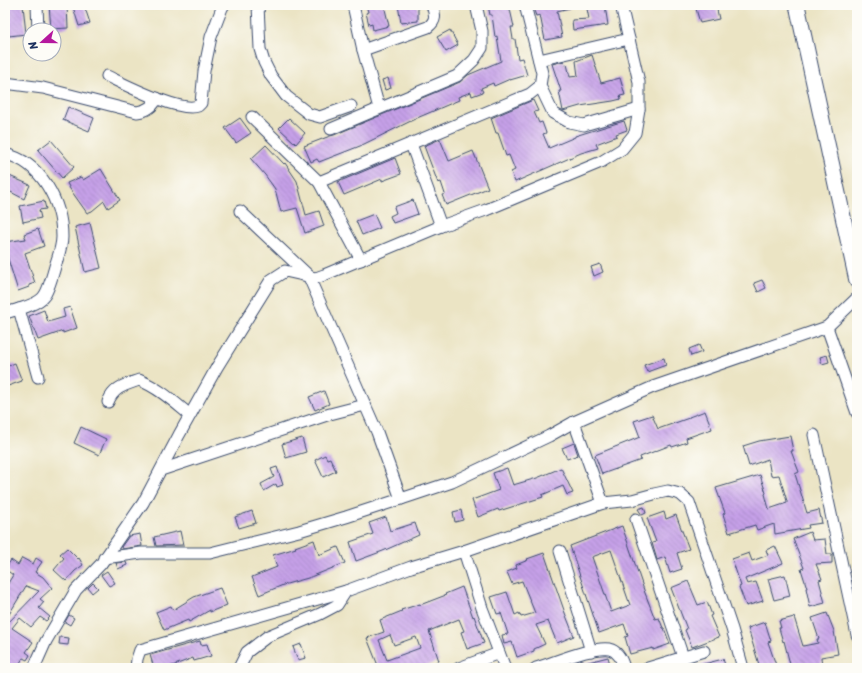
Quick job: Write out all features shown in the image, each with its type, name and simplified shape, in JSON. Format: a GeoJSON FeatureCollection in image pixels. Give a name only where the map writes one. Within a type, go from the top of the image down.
{"type":"FeatureCollection","features":[{"type":"Feature","properties":{"kind":"main road"},"geometry":{"type":"LineString","coordinates":[[797,5],[857,281]]}},
{"type":"Feature","properties":{"kind":"street"},"geometry":{"type":"LineString","coordinates":[[37,5],[38,22]]}},
{"type":"Feature","properties":{"kind":"street"},"geometry":{"type":"LineString","coordinates":[[107,76],[156,98],[187,108],[198,106],[201,102],[204,71],[211,37],[224,5]]}},
{"type":"Feature","properties":{"kind":"street"},"geometry":{"type":"LineString","coordinates":[[258,5],[260,49],[264,62],[271,76],[286,96],[309,114],[320,117],[350,106]]}},
{"type":"Feature","properties":{"kind":"street"},"geometry":{"type":"LineString","coordinates":[[353,5],[363,50],[379,108]]}},
{"type":"Feature","properties":{"kind":"street"},"geometry":{"type":"LineString","coordinates":[[363,50],[428,27],[433,23],[435,18],[432,5]]}},
{"type":"Feature","properties":{"kind":"street"},"geometry":{"type":"LineString","coordinates":[[331,129],[457,76],[474,60],[482,48],[482,31],[476,5]]}},
{"type":"Feature","properties":{"kind":"street"},"geometry":{"type":"LineString","coordinates":[[525,5],[542,73],[540,86],[553,113],[569,122],[584,125],[639,109]]}},
{"type":"Feature","properties":{"kind":"street"},"geometry":{"type":"LineString","coordinates":[[34,668],[46,641],[76,590],[101,564],[143,503],[190,415],[241,326],[271,280],[286,271],[316,278],[601,162],[622,149],[635,133],[639,109],[639,82],[620,5]]}},
{"type":"Feature","properties":{"kind":"street"},"geometry":{"type":"LineString","coordinates":[[539,60],[629,40]]}},
{"type":"Feature","properties":{"kind":"street"},"geometry":{"type":"LineString","coordinates":[[5,83],[44,88],[137,112],[143,112],[148,109],[156,98]]}},
{"type":"Feature","properties":{"kind":"street"},"geometry":{"type":"LineString","coordinates":[[319,182],[530,94],[540,86]]}},
{"type":"Feature","properties":{"kind":"street"},"geometry":{"type":"LineString","coordinates":[[252,117],[319,182],[361,260]]}},
{"type":"Feature","properties":{"kind":"street"},"geometry":{"type":"LineString","coordinates":[[410,144],[441,226]]}},
{"type":"Feature","properties":{"kind":"street"},"geometry":{"type":"LineString","coordinates":[[5,154],[14,156],[29,166],[40,176],[47,186],[54,201],[62,237],[60,249],[44,296],[37,302],[5,313]]}},
{"type":"Feature","properties":{"kind":"street"},"geometry":{"type":"LineString","coordinates":[[240,211],[308,275],[376,432],[400,499]]}},
{"type":"Feature","properties":{"kind":"street"},"geometry":{"type":"LineString","coordinates":[[104,558],[141,553],[210,553],[299,531],[452,482],[549,436],[574,422],[653,387],[828,327],[857,298]]}},
{"type":"Feature","properties":{"kind":"street"},"geometry":{"type":"LineString","coordinates":[[19,309],[38,377]]}},
{"type":"Feature","properties":{"kind":"street"},"geometry":{"type":"LineString","coordinates":[[828,327],[857,413]]}},
{"type":"Feature","properties":{"kind":"street"},"geometry":{"type":"LineString","coordinates":[[108,402],[111,394],[124,386],[139,380],[150,384],[169,397],[190,415]]}},
{"type":"Feature","properties":{"kind":"street"},"geometry":{"type":"LineString","coordinates":[[161,470],[330,414],[364,405]]}},
{"type":"Feature","properties":{"kind":"street"},"geometry":{"type":"LineString","coordinates":[[574,422],[603,503]]}},
{"type":"Feature","properties":{"kind":"street"},"geometry":{"type":"LineString","coordinates":[[814,435],[857,635]]}},
{"type":"Feature","properties":{"kind":"street"},"geometry":{"type":"LineString","coordinates":[[136,668],[136,659],[140,650],[346,591],[411,567],[464,551],[603,503],[632,500],[668,491],[680,494],[689,502],[732,629],[743,668]]}},
{"type":"Feature","properties":{"kind":"street"},"geometry":{"type":"LineString","coordinates":[[636,519],[683,657]]}},
{"type":"Feature","properties":{"kind":"street"},"geometry":{"type":"LineString","coordinates":[[464,551],[475,588],[505,668]]}},
{"type":"Feature","properties":{"kind":"street"},"geometry":{"type":"LineString","coordinates":[[560,551],[591,650]]}},
{"type":"Feature","properties":{"kind":"street"},"geometry":{"type":"LineString","coordinates":[[239,668],[247,652],[268,636],[320,614],[337,605],[346,591]]}},
{"type":"Feature","properties":{"kind":"street"},"geometry":{"type":"LineString","coordinates":[[536,668],[591,650],[610,649],[617,653],[623,662],[624,668]]}},
{"type":"Feature","properties":{"kind":"street"},"geometry":{"type":"LineString","coordinates":[[648,668],[704,651]]}},
{"type":"Feature","properties":{"kind":"street"},"geometry":{"type":"LineString","coordinates":[[459,668],[499,653]]}},
{"type":"Feature","properties":{"kind":"building"},"geometry":{"type":"Polygon","coordinates":[[[5,5],[23,5],[25,22],[22,22],[22,34],[9,36],[5,5]]]}},
{"type":"Feature","properties":{"kind":"building"},"geometry":{"type":"Polygon","coordinates":[[[49,5],[67,5],[68,28],[62,28],[62,22],[50,22],[49,5]]]}},
{"type":"Feature","properties":{"kind":"building"},"geometry":{"type":"Polygon","coordinates":[[[84,5],[90,23],[79,26],[73,7],[84,5]]]}},
{"type":"Feature","properties":{"kind":"building"},"geometry":{"type":"Polygon","coordinates":[[[366,5],[384,5],[389,26],[373,30],[372,24],[369,25],[366,5]]]}},
{"type":"Feature","properties":{"kind":"building"},"geometry":{"type":"Polygon","coordinates":[[[398,5],[418,5],[418,21],[401,23],[398,5]]]}},
{"type":"Feature","properties":{"kind":"building"},"geometry":{"type":"Polygon","coordinates":[[[488,5],[509,5],[514,27],[511,27],[513,39],[515,39],[518,59],[522,58],[527,75],[510,79],[494,86],[493,83],[481,88],[483,92],[472,96],[471,92],[458,97],[459,100],[417,118],[360,146],[319,162],[317,159],[311,162],[304,146],[334,135],[460,82],[468,75],[501,61],[497,36],[495,37],[492,15],[490,15],[488,5]]]}},
{"type":"Feature","properties":{"kind":"building"},"geometry":{"type":"Polygon","coordinates":[[[532,5],[570,5],[570,8],[557,11],[562,37],[545,40],[540,15],[536,16],[532,5]]]}},
{"type":"Feature","properties":{"kind":"building"},"geometry":{"type":"Polygon","coordinates":[[[695,5],[716,5],[719,19],[700,23],[695,5]]]}},
{"type":"Feature","properties":{"kind":"building"},"geometry":{"type":"Polygon","coordinates":[[[605,6],[608,25],[573,30],[572,20],[589,19],[587,9],[605,6]]]}},
{"type":"Feature","properties":{"kind":"building"},"geometry":{"type":"Polygon","coordinates":[[[450,30],[458,45],[446,52],[437,37],[450,30]]]}},
{"type":"Feature","properties":{"kind":"building"},"geometry":{"type":"Polygon","coordinates":[[[592,55],[601,83],[620,78],[625,95],[620,96],[621,99],[580,106],[563,111],[559,91],[561,91],[552,64],[564,61],[565,65],[567,64],[570,77],[578,76],[576,61],[592,55]]]}},
{"type":"Feature","properties":{"kind":"building"},"geometry":{"type":"Polygon","coordinates":[[[388,78],[391,88],[385,90],[382,80],[388,78]]]}},
{"type":"Feature","properties":{"kind":"building"},"geometry":{"type":"Polygon","coordinates":[[[533,100],[538,111],[534,112],[539,123],[542,122],[546,133],[543,134],[549,148],[575,136],[624,121],[627,130],[616,134],[617,136],[596,144],[598,148],[581,153],[515,182],[511,172],[515,170],[509,155],[506,156],[491,118],[533,100]]]}},
{"type":"Feature","properties":{"kind":"building"},"geometry":{"type":"Polygon","coordinates":[[[68,107],[94,118],[89,131],[63,120],[68,107]]]}},
{"type":"Feature","properties":{"kind":"building"},"geometry":{"type":"Polygon","coordinates":[[[240,118],[251,133],[236,143],[225,128],[240,118]]]}},
{"type":"Feature","properties":{"kind":"building"},"geometry":{"type":"Polygon","coordinates":[[[289,118],[305,133],[296,144],[279,128],[289,118]]]}},
{"type":"Feature","properties":{"kind":"building"},"geometry":{"type":"Polygon","coordinates":[[[440,139],[449,161],[473,151],[488,188],[446,205],[442,195],[445,194],[441,182],[438,183],[424,146],[440,139]]]}},
{"type":"Feature","properties":{"kind":"building"},"geometry":{"type":"Polygon","coordinates":[[[51,140],[74,167],[62,178],[38,150],[51,140]]]}},
{"type":"Feature","properties":{"kind":"building"},"geometry":{"type":"Polygon","coordinates":[[[266,145],[284,164],[285,163],[297,181],[306,215],[319,211],[324,226],[305,233],[297,208],[281,212],[275,189],[251,159],[266,145]]]}},
{"type":"Feature","properties":{"kind":"building"},"geometry":{"type":"Polygon","coordinates":[[[395,158],[401,174],[382,181],[382,179],[344,195],[338,182],[395,158]]]}},
{"type":"Feature","properties":{"kind":"building"},"geometry":{"type":"Polygon","coordinates":[[[101,169],[120,200],[108,208],[104,201],[92,211],[87,213],[67,183],[81,177],[83,180],[101,169]]]}},
{"type":"Feature","properties":{"kind":"building"},"geometry":{"type":"Polygon","coordinates":[[[5,174],[30,185],[24,199],[5,189],[5,174]]]}},
{"type":"Feature","properties":{"kind":"building"},"geometry":{"type":"Polygon","coordinates":[[[413,200],[418,214],[393,223],[390,216],[396,213],[394,207],[413,200]]]}},
{"type":"Feature","properties":{"kind":"building"},"geometry":{"type":"Polygon","coordinates":[[[44,201],[46,209],[39,210],[41,218],[23,222],[20,206],[44,201]]]}},
{"type":"Feature","properties":{"kind":"building"},"geometry":{"type":"Polygon","coordinates":[[[374,214],[380,228],[362,235],[356,221],[374,214]]]}},
{"type":"Feature","properties":{"kind":"building"},"geometry":{"type":"Polygon","coordinates":[[[90,223],[101,268],[85,272],[75,227],[90,223]]]}},
{"type":"Feature","properties":{"kind":"building"},"geometry":{"type":"Polygon","coordinates":[[[38,229],[44,246],[25,253],[35,283],[18,291],[8,259],[5,242],[26,239],[24,234],[38,229]]]}},
{"type":"Feature","properties":{"kind":"building"},"geometry":{"type":"Polygon","coordinates":[[[600,264],[603,272],[594,276],[591,267],[600,264]]]}},
{"type":"Feature","properties":{"kind":"building"},"geometry":{"type":"Polygon","coordinates":[[[762,280],[766,288],[758,292],[754,283],[762,280]]]}},
{"type":"Feature","properties":{"kind":"building"},"geometry":{"type":"Polygon","coordinates":[[[70,307],[77,328],[63,333],[63,331],[38,340],[29,316],[44,310],[48,322],[65,317],[63,309],[70,307]]]}},
{"type":"Feature","properties":{"kind":"building"},"geometry":{"type":"Polygon","coordinates":[[[699,345],[702,352],[691,356],[689,349],[699,345]]]}},
{"type":"Feature","properties":{"kind":"building"},"geometry":{"type":"Polygon","coordinates":[[[827,355],[829,362],[822,364],[820,357],[827,355]]]}},
{"type":"Feature","properties":{"kind":"building"},"geometry":{"type":"Polygon","coordinates":[[[664,358],[666,365],[647,372],[644,365],[664,358]]]}},
{"type":"Feature","properties":{"kind":"building"},"geometry":{"type":"Polygon","coordinates":[[[15,363],[22,381],[5,387],[5,367],[15,363]]]}},
{"type":"Feature","properties":{"kind":"building"},"geometry":{"type":"Polygon","coordinates":[[[324,391],[329,404],[315,410],[309,397],[324,391]]]}},
{"type":"Feature","properties":{"kind":"building"},"geometry":{"type":"Polygon","coordinates":[[[705,411],[712,429],[686,438],[687,442],[672,447],[671,445],[640,457],[641,460],[602,474],[595,455],[640,437],[634,421],[652,415],[658,429],[705,411]]]}},
{"type":"Feature","properties":{"kind":"building"},"geometry":{"type":"Polygon","coordinates":[[[81,427],[106,439],[99,455],[74,443],[81,427]]]}},
{"type":"Feature","properties":{"kind":"building"},"geometry":{"type":"Polygon","coordinates":[[[790,436],[793,451],[791,451],[799,472],[795,474],[807,513],[819,510],[822,523],[808,525],[809,528],[775,534],[774,524],[757,530],[755,525],[729,533],[723,514],[725,513],[716,488],[760,475],[769,509],[787,503],[779,475],[771,476],[768,459],[749,466],[743,446],[759,441],[790,436]]]}},
{"type":"Feature","properties":{"kind":"building"},"geometry":{"type":"Polygon","coordinates":[[[302,438],[306,452],[286,458],[282,444],[302,438]]]}},
{"type":"Feature","properties":{"kind":"building"},"geometry":{"type":"Polygon","coordinates":[[[574,443],[578,455],[567,459],[562,448],[574,443]]]}},
{"type":"Feature","properties":{"kind":"building"},"geometry":{"type":"Polygon","coordinates":[[[325,455],[327,459],[330,458],[336,471],[323,477],[315,460],[325,455]]]}},
{"type":"Feature","properties":{"kind":"building"},"geometry":{"type":"Polygon","coordinates":[[[277,467],[283,485],[277,487],[276,484],[264,491],[261,484],[274,477],[271,469],[277,467]]]}},
{"type":"Feature","properties":{"kind":"building"},"geometry":{"type":"Polygon","coordinates":[[[507,468],[513,485],[537,478],[561,468],[573,493],[567,495],[563,486],[542,495],[543,497],[499,511],[498,509],[478,517],[472,500],[499,490],[493,473],[507,468]]]}},
{"type":"Feature","properties":{"kind":"building"},"geometry":{"type":"Polygon","coordinates":[[[644,507],[646,513],[642,515],[638,509],[644,507]]]}},
{"type":"Feature","properties":{"kind":"building"},"geometry":{"type":"Polygon","coordinates":[[[461,510],[463,520],[455,522],[453,512],[461,510]]]}},
{"type":"Feature","properties":{"kind":"building"},"geometry":{"type":"Polygon","coordinates":[[[252,511],[256,523],[239,528],[235,517],[252,511]]]}},
{"type":"Feature","properties":{"kind":"building"},"geometry":{"type":"Polygon","coordinates":[[[664,512],[666,519],[676,515],[689,549],[677,553],[682,569],[670,573],[665,557],[657,560],[652,543],[656,542],[647,518],[664,512]]]}},
{"type":"Feature","properties":{"kind":"building"},"geometry":{"type":"Polygon","coordinates":[[[386,517],[390,531],[415,523],[419,535],[356,561],[350,542],[373,534],[369,523],[386,517]]]}},
{"type":"Feature","properties":{"kind":"building"},"geometry":{"type":"Polygon","coordinates":[[[622,526],[655,619],[659,618],[670,644],[653,650],[653,648],[630,654],[625,637],[628,636],[624,624],[599,633],[570,546],[622,526]],[[611,550],[592,557],[611,612],[630,605],[611,550]]]}},
{"type":"Feature","properties":{"kind":"building"},"geometry":{"type":"Polygon","coordinates":[[[180,531],[183,545],[156,546],[154,537],[180,531]]]}},
{"type":"Feature","properties":{"kind":"building"},"geometry":{"type":"Polygon","coordinates":[[[810,532],[813,540],[825,539],[827,554],[832,554],[832,563],[816,564],[822,579],[819,580],[825,603],[810,607],[807,588],[801,569],[804,568],[793,539],[810,532]]]}},
{"type":"Feature","properties":{"kind":"building"},"geometry":{"type":"Polygon","coordinates":[[[140,534],[142,546],[122,549],[121,547],[129,536],[140,534]]]}},
{"type":"Feature","properties":{"kind":"building"},"geometry":{"type":"Polygon","coordinates":[[[314,540],[319,555],[338,547],[345,563],[259,595],[252,577],[277,567],[273,555],[296,548],[295,547],[314,540]]]}},
{"type":"Feature","properties":{"kind":"building"},"geometry":{"type":"Polygon","coordinates":[[[775,546],[783,563],[745,579],[747,584],[756,582],[763,601],[746,606],[739,587],[741,586],[732,559],[749,553],[752,561],[768,555],[766,550],[775,546]]]}},
{"type":"Feature","properties":{"kind":"building"},"geometry":{"type":"Polygon","coordinates":[[[67,548],[78,559],[79,558],[83,565],[66,581],[54,570],[64,558],[60,554],[67,548]]]}},
{"type":"Feature","properties":{"kind":"building"},"geometry":{"type":"Polygon","coordinates":[[[544,553],[574,636],[557,643],[548,621],[536,625],[545,644],[534,649],[534,651],[517,657],[512,642],[504,644],[502,635],[508,634],[501,613],[497,614],[491,597],[507,592],[515,615],[519,613],[521,617],[535,613],[522,581],[512,584],[507,572],[517,568],[516,565],[528,560],[527,559],[544,553]]]}},
{"type":"Feature","properties":{"kind":"building"},"geometry":{"type":"Polygon","coordinates":[[[22,558],[33,564],[36,558],[42,562],[35,572],[43,577],[52,588],[40,599],[44,602],[39,608],[50,617],[46,621],[40,617],[31,627],[20,618],[12,628],[33,642],[26,652],[30,655],[27,660],[23,658],[17,668],[14,668],[5,663],[5,626],[39,591],[26,586],[5,621],[5,588],[13,575],[5,569],[11,560],[18,565],[22,558]]]}},
{"type":"Feature","properties":{"kind":"building"},"geometry":{"type":"Polygon","coordinates":[[[126,562],[127,565],[118,569],[116,563],[126,562]]]}},
{"type":"Feature","properties":{"kind":"building"},"geometry":{"type":"Polygon","coordinates":[[[107,571],[115,583],[109,586],[101,575],[107,571]]]}},
{"type":"Feature","properties":{"kind":"building"},"geometry":{"type":"Polygon","coordinates":[[[785,575],[790,596],[774,600],[768,579],[785,575]]]}},
{"type":"Feature","properties":{"kind":"building"},"geometry":{"type":"Polygon","coordinates":[[[688,581],[698,605],[707,602],[712,615],[710,616],[719,637],[692,647],[685,630],[687,629],[671,588],[688,581]]]}},
{"type":"Feature","properties":{"kind":"building"},"geometry":{"type":"Polygon","coordinates":[[[93,583],[98,588],[92,593],[88,588],[93,583]]]}},
{"type":"Feature","properties":{"kind":"building"},"geometry":{"type":"Polygon","coordinates":[[[462,587],[484,643],[467,649],[461,632],[464,631],[459,619],[429,631],[439,661],[420,668],[379,668],[367,638],[384,632],[380,620],[402,611],[401,610],[420,605],[446,595],[445,594],[462,587]],[[390,635],[379,640],[387,660],[420,648],[416,637],[394,645],[390,635]]]}},
{"type":"Feature","properties":{"kind":"building"},"geometry":{"type":"Polygon","coordinates":[[[220,588],[227,605],[210,612],[210,610],[189,622],[188,620],[164,630],[156,612],[171,606],[173,610],[194,597],[220,588]]]}},
{"type":"Feature","properties":{"kind":"building"},"geometry":{"type":"Polygon","coordinates":[[[827,613],[834,631],[838,654],[821,657],[822,668],[814,668],[814,664],[791,668],[779,628],[781,628],[779,621],[794,617],[803,646],[818,643],[817,639],[819,639],[812,618],[827,613]]]}},
{"type":"Feature","properties":{"kind":"building"},"geometry":{"type":"Polygon","coordinates":[[[69,615],[74,618],[70,625],[65,622],[69,615]]]}},
{"type":"Feature","properties":{"kind":"building"},"geometry":{"type":"Polygon","coordinates":[[[765,622],[771,641],[768,642],[777,668],[760,668],[748,628],[765,622]]]}},
{"type":"Feature","properties":{"kind":"building"},"geometry":{"type":"Polygon","coordinates":[[[60,637],[69,638],[68,645],[59,644],[60,637]]]}},
{"type":"Feature","properties":{"kind":"building"},"geometry":{"type":"Polygon","coordinates":[[[200,641],[201,645],[207,644],[211,656],[194,661],[193,658],[167,668],[154,668],[150,655],[200,641]]]}},
{"type":"Feature","properties":{"kind":"building"},"geometry":{"type":"Polygon","coordinates":[[[301,644],[306,658],[298,660],[293,647],[301,644]]]}},
{"type":"Feature","properties":{"kind":"building"},"geometry":{"type":"Polygon","coordinates":[[[608,657],[611,668],[574,668],[573,666],[608,657]]]}},
{"type":"Feature","properties":{"kind":"building"},"geometry":{"type":"Polygon","coordinates":[[[723,659],[726,668],[697,668],[696,666],[723,659]]]}}]}
